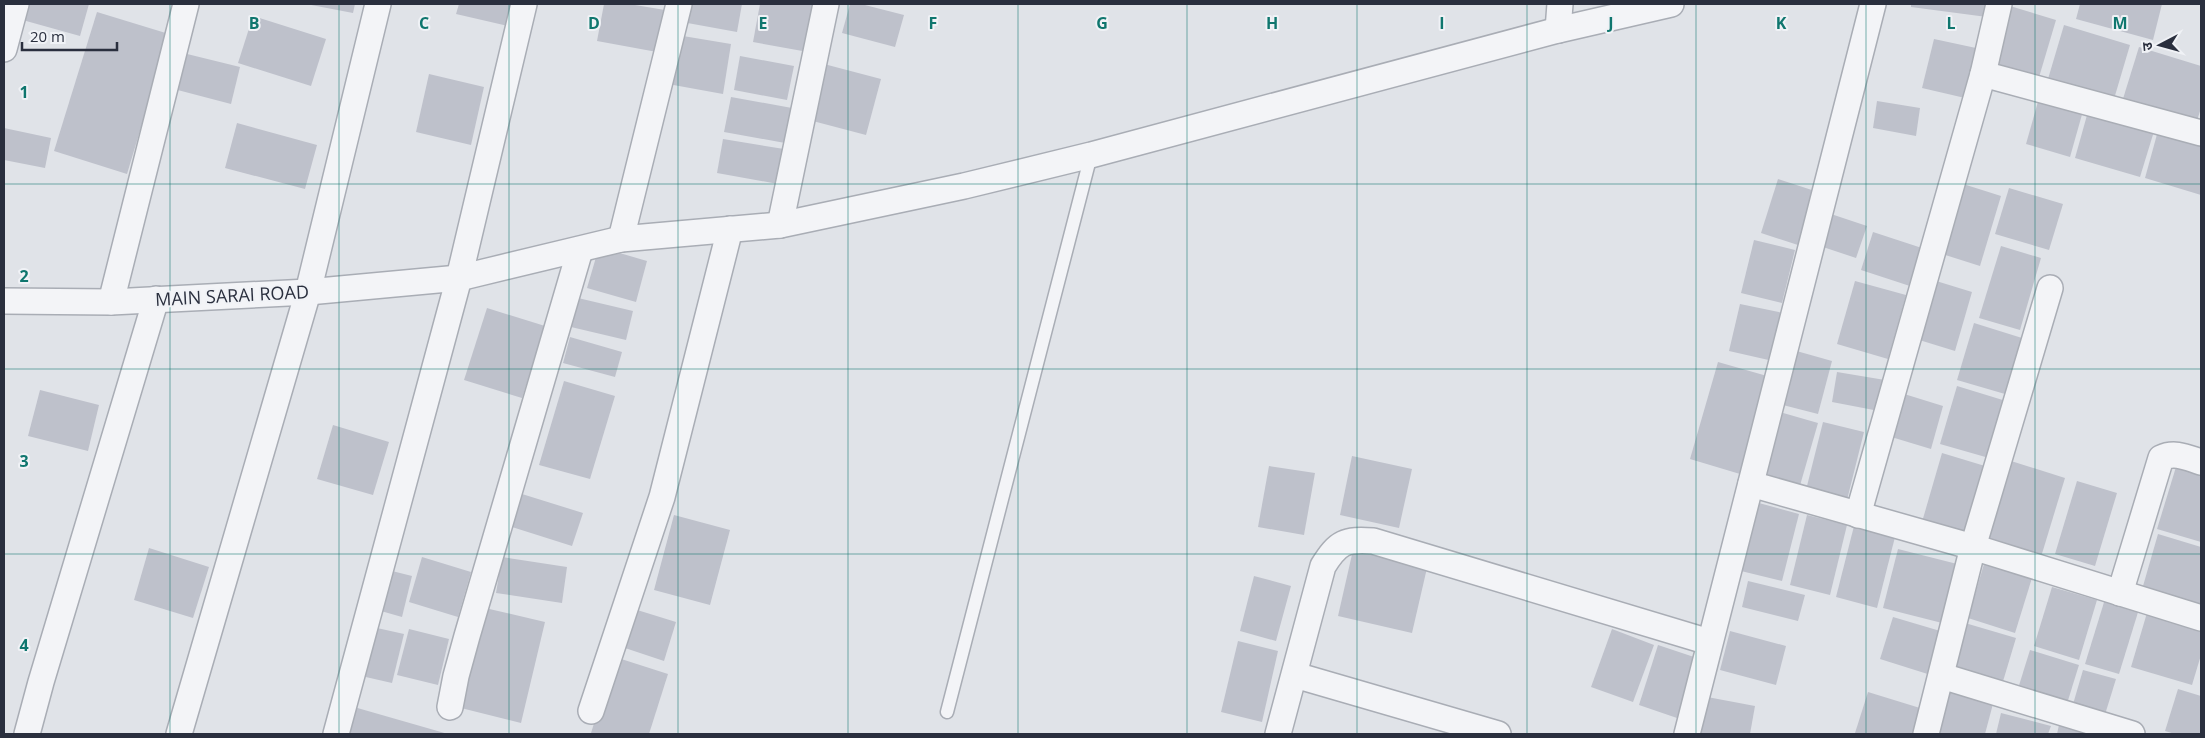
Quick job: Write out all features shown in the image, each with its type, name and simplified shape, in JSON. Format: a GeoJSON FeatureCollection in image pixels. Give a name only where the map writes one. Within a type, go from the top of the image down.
{"type":"FeatureCollection","features":[{"type":"Feature","properties":{"kind":"street"},"geometry":{"type":"LineString","coordinates":[[4,49],[16,4]]}},
{"type":"Feature","properties":{"kind":"street"},"geometry":{"type":"LineString","coordinates":[[111,302],[186,4]]}},
{"type":"Feature","properties":{"kind":"street"},"geometry":{"type":"LineString","coordinates":[[179,734],[308,292],[378,4]]}},
{"type":"Feature","properties":{"kind":"street"},"geometry":{"type":"LineString","coordinates":[[336,734],[459,278],[524,4]]}},
{"type":"Feature","properties":{"kind":"street"},"geometry":{"type":"LineString","coordinates":[[621,239],[679,4]]}},
{"type":"Feature","properties":{"kind":"street"},"geometry":{"type":"LineString","coordinates":[[780,225],[826,4]]}},
{"type":"Feature","properties":{"kind":"street"},"geometry":{"type":"LineString","coordinates":[[1558,30],[1560,4]]}},
{"type":"Feature","properties":{"kind":"street","name":"MAIN SARAI ROAD"},"geometry":{"type":"LineString","coordinates":[[4,303],[111,302],[308,292],[459,278],[621,239],[780,225],[964,186],[1090,155],[1558,30],[1671,4]]}},
{"type":"Feature","properties":{"kind":"street"},"geometry":{"type":"LineString","coordinates":[[1687,734],[1873,4]]}},
{"type":"Feature","properties":{"kind":"street"},"geometry":{"type":"LineString","coordinates":[[1858,515],[1982,74],[1999,4]]}},
{"type":"Feature","properties":{"kind":"street"},"geometry":{"type":"LineString","coordinates":[[1982,74],[2201,133]]}},
{"type":"Feature","properties":{"kind":"street"},"geometry":{"type":"LineString","coordinates":[[591,711],[662,497],[730,230]]}},
{"type":"Feature","properties":{"kind":"street"},"geometry":{"type":"LineString","coordinates":[[450,707],[462,652],[580,250]]}},
{"type":"Feature","properties":{"kind":"street"},"geometry":{"type":"LineString","coordinates":[[1926,734],[1973,547],[2050,288]]}},
{"type":"Feature","properties":{"kind":"street"},"geometry":{"type":"LineString","coordinates":[[27,734],[156,299]]}},
{"type":"Feature","properties":{"kind":"street"},"geometry":{"type":"LineString","coordinates":[[2120,593],[2161,458],[2168,454],[2176,454],[2201,462]]}},
{"type":"Feature","properties":{"kind":"street"},"geometry":{"type":"LineString","coordinates":[[1751,484],[1973,547],[2201,618]]}},
{"type":"Feature","properties":{"kind":"street"},"geometry":{"type":"LineString","coordinates":[[1278,734],[1323,566],[1332,552],[1350,539],[1373,541],[1709,642]]}},
{"type":"Feature","properties":{"kind":"street"},"geometry":{"type":"LineString","coordinates":[[1295,675],[1498,734]]}},
{"type":"Feature","properties":{"kind":"street"},"geometry":{"type":"LineString","coordinates":[[1942,676],[2132,734]]}},
{"type":"Feature","properties":{"kind":"lane"},"geometry":{"type":"LineString","coordinates":[[947,712],[1090,155]]}},
{"type":"Feature","properties":{"kind":"building"},"geometry":{"type":"Polygon","coordinates":[[[24,4],[89,4],[80,36],[19,19],[24,4]]]}},
{"type":"Feature","properties":{"kind":"building"},"geometry":{"type":"Polygon","coordinates":[[[306,4],[355,4],[353,13],[306,4]]]}},
{"type":"Feature","properties":{"kind":"building"},"geometry":{"type":"Polygon","coordinates":[[[459,4],[513,4],[508,26],[456,14],[459,4]]]}},
{"type":"Feature","properties":{"kind":"building"},"geometry":{"type":"Polygon","coordinates":[[[604,4],[629,4],[665,10],[657,52],[597,41],[604,4]]]}},
{"type":"Feature","properties":{"kind":"building"},"geometry":{"type":"Polygon","coordinates":[[[685,4],[742,4],[737,32],[682,22],[685,4]]]}},
{"type":"Feature","properties":{"kind":"building"},"geometry":{"type":"Polygon","coordinates":[[[760,4],[816,4],[808,52],[753,42],[760,4]]]}},
{"type":"Feature","properties":{"kind":"building"},"geometry":{"type":"Polygon","coordinates":[[[850,4],[861,4],[904,15],[895,47],[842,33],[850,4]]]}},
{"type":"Feature","properties":{"kind":"building"},"geometry":{"type":"Polygon","coordinates":[[[1911,4],[1989,4],[1987,17],[1911,7],[1911,4]]]}},
{"type":"Feature","properties":{"kind":"building"},"geometry":{"type":"Polygon","coordinates":[[[2080,4],[2162,4],[2153,40],[2076,19],[2080,4]]]}},
{"type":"Feature","properties":{"kind":"building"},"geometry":{"type":"Polygon","coordinates":[[[2010,6],[2056,20],[2037,84],[1992,70],[2010,6]]]}},
{"type":"Feature","properties":{"kind":"building"},"geometry":{"type":"Polygon","coordinates":[[[97,12],[169,34],[127,174],[54,151],[97,12]]]}},
{"type":"Feature","properties":{"kind":"building"},"geometry":{"type":"Polygon","coordinates":[[[253,16],[326,39],[311,86],[238,63],[253,16]]]}},
{"type":"Feature","properties":{"kind":"building"},"geometry":{"type":"Polygon","coordinates":[[[2064,25],[2130,45],[2114,99],[2048,79],[2064,25]]]}},
{"type":"Feature","properties":{"kind":"building"},"geometry":{"type":"Polygon","coordinates":[[[677,35],[731,44],[723,94],[668,84],[677,35]]]}},
{"type":"Feature","properties":{"kind":"building"},"geometry":{"type":"Polygon","coordinates":[[[1934,39],[1976,48],[1965,98],[1922,88],[1934,39]]]}},
{"type":"Feature","properties":{"kind":"building"},"geometry":{"type":"Polygon","coordinates":[[[2139,47],[2201,66],[2201,108],[2196,124],[2122,102],[2139,47]]]}},
{"type":"Feature","properties":{"kind":"building"},"geometry":{"type":"Polygon","coordinates":[[[179,52],[240,67],[231,104],[170,88],[179,52]]]}},
{"type":"Feature","properties":{"kind":"building"},"geometry":{"type":"Polygon","coordinates":[[[740,56],[794,66],[787,100],[734,90],[740,56]]]}},
{"type":"Feature","properties":{"kind":"building"},"geometry":{"type":"Polygon","coordinates":[[[824,64],[881,79],[866,135],[809,120],[824,64]]]}},
{"type":"Feature","properties":{"kind":"building"},"geometry":{"type":"Polygon","coordinates":[[[429,74],[484,87],[471,145],[416,132],[429,74]]]}},
{"type":"Feature","properties":{"kind":"building"},"geometry":{"type":"Polygon","coordinates":[[[731,97],[792,108],[785,143],[724,132],[731,97]]]}},
{"type":"Feature","properties":{"kind":"building"},"geometry":{"type":"Polygon","coordinates":[[[2039,98],[2083,111],[2070,157],[2026,144],[2039,98]]]}},
{"type":"Feature","properties":{"kind":"building"},"geometry":{"type":"Polygon","coordinates":[[[1877,101],[1920,108],[1916,136],[1873,128],[1877,101]]]}},
{"type":"Feature","properties":{"kind":"building"},"geometry":{"type":"Polygon","coordinates":[[[2089,108],[2155,128],[2140,177],[2075,158],[2089,108]]]}},
{"type":"Feature","properties":{"kind":"building"},"geometry":{"type":"Polygon","coordinates":[[[237,123],[317,145],[305,189],[225,168],[237,123]]]}},
{"type":"Feature","properties":{"kind":"building"},"geometry":{"type":"Polygon","coordinates":[[[2159,127],[2201,140],[2201,195],[2145,178],[2159,127]]]}},
{"type":"Feature","properties":{"kind":"building"},"geometry":{"type":"Polygon","coordinates":[[[4,128],[51,138],[45,168],[4,160],[4,128]]]}},
{"type":"Feature","properties":{"kind":"building"},"geometry":{"type":"Polygon","coordinates":[[[723,139],[784,149],[778,184],[717,173],[723,139]]]}},
{"type":"Feature","properties":{"kind":"building"},"geometry":{"type":"Polygon","coordinates":[[[1778,179],[1818,192],[1801,246],[1761,233],[1778,179]]]}},
{"type":"Feature","properties":{"kind":"building"},"geometry":{"type":"Polygon","coordinates":[[[1960,183],[2001,196],[1980,266],[1939,253],[1960,183]]]}},
{"type":"Feature","properties":{"kind":"building"},"geometry":{"type":"Polygon","coordinates":[[[2009,188],[2063,204],[2049,250],[1995,234],[2009,188]]]}},
{"type":"Feature","properties":{"kind":"building"},"geometry":{"type":"Polygon","coordinates":[[[1828,213],[1867,226],[1856,258],[1817,245],[1828,213]]]}},
{"type":"Feature","properties":{"kind":"building"},"geometry":{"type":"Polygon","coordinates":[[[1873,232],[1928,250],[1916,288],[1861,270],[1873,232]]]}},
{"type":"Feature","properties":{"kind":"building"},"geometry":{"type":"Polygon","coordinates":[[[1754,240],[1795,250],[1782,303],[1741,293],[1754,240]]]}},
{"type":"Feature","properties":{"kind":"building"},"geometry":{"type":"Polygon","coordinates":[[[2001,246],[2041,258],[2020,330],[1979,318],[2001,246]]]}},
{"type":"Feature","properties":{"kind":"building"},"geometry":{"type":"Polygon","coordinates":[[[599,247],[647,261],[636,302],[587,288],[599,247]]]}},
{"type":"Feature","properties":{"kind":"building"},"geometry":{"type":"Polygon","coordinates":[[[1933,280],[1972,292],[1955,351],[1916,339],[1933,280]]]}},
{"type":"Feature","properties":{"kind":"building"},"geometry":{"type":"Polygon","coordinates":[[[1855,281],[1906,295],[1888,359],[1837,344],[1855,281]]]}},
{"type":"Feature","properties":{"kind":"building"},"geometry":{"type":"Polygon","coordinates":[[[578,298],[633,311],[626,340],[571,327],[578,298]]]}},
{"type":"Feature","properties":{"kind":"building"},"geometry":{"type":"Polygon","coordinates":[[[1740,304],[1783,313],[1773,361],[1729,351],[1740,304]]]}},
{"type":"Feature","properties":{"kind":"building"},"geometry":{"type":"Polygon","coordinates":[[[487,308],[545,326],[522,398],[464,380],[487,308]]]}},
{"type":"Feature","properties":{"kind":"building"},"geometry":{"type":"Polygon","coordinates":[[[1974,323],[2022,338],[2005,394],[1957,380],[1974,323]]]}},
{"type":"Feature","properties":{"kind":"building"},"geometry":{"type":"Polygon","coordinates":[[[570,337],[622,352],[615,377],[563,363],[570,337]]]}},
{"type":"Feature","properties":{"kind":"building"},"geometry":{"type":"Polygon","coordinates":[[[1793,350],[1832,361],[1818,414],[1779,404],[1793,350]]]}},
{"type":"Feature","properties":{"kind":"building"},"geometry":{"type":"Polygon","coordinates":[[[1718,362],[1767,376],[1740,474],[1690,459],[1718,362]]]}},
{"type":"Feature","properties":{"kind":"building"},"geometry":{"type":"Polygon","coordinates":[[[1837,372],[1885,380],[1879,411],[1832,402],[1837,372]]]}},
{"type":"Feature","properties":{"kind":"building"},"geometry":{"type":"Polygon","coordinates":[[[564,381],[615,396],[590,479],[539,465],[564,381]]]}},
{"type":"Feature","properties":{"kind":"building"},"geometry":{"type":"Polygon","coordinates":[[[1957,386],[2006,401],[1989,458],[1940,444],[1957,386]]]}},
{"type":"Feature","properties":{"kind":"building"},"geometry":{"type":"Polygon","coordinates":[[[40,390],[99,405],[88,451],[28,436],[40,390]]]}},
{"type":"Feature","properties":{"kind":"building"},"geometry":{"type":"Polygon","coordinates":[[[1901,393],[1943,406],[1931,449],[1888,436],[1901,393]]]}},
{"type":"Feature","properties":{"kind":"building"},"geometry":{"type":"Polygon","coordinates":[[[1776,411],[1818,423],[1799,489],[1758,478],[1776,411]]]}},
{"type":"Feature","properties":{"kind":"building"},"geometry":{"type":"Polygon","coordinates":[[[1823,422],[1864,432],[1847,500],[1806,490],[1823,422]]]}},
{"type":"Feature","properties":{"kind":"building"},"geometry":{"type":"Polygon","coordinates":[[[333,425],[389,442],[373,495],[317,479],[333,425]]]}},
{"type":"Feature","properties":{"kind":"building"},"geometry":{"type":"Polygon","coordinates":[[[1942,453],[1985,466],[1965,535],[1922,522],[1942,453]]]}},
{"type":"Feature","properties":{"kind":"building"},"geometry":{"type":"Polygon","coordinates":[[[1352,456],[1412,469],[1399,528],[1340,515],[1352,456]]]}},
{"type":"Feature","properties":{"kind":"building"},"geometry":{"type":"Polygon","coordinates":[[[2011,461],[2065,478],[2041,557],[1987,541],[2011,461]]]}},
{"type":"Feature","properties":{"kind":"building"},"geometry":{"type":"Polygon","coordinates":[[[1269,466],[1315,473],[1304,535],[1258,527],[1269,466]]]}},
{"type":"Feature","properties":{"kind":"building"},"geometry":{"type":"Polygon","coordinates":[[[2176,467],[2201,475],[2201,542],[2157,529],[2176,467]]]}},
{"type":"Feature","properties":{"kind":"building"},"geometry":{"type":"Polygon","coordinates":[[[2077,481],[2117,493],[2095,566],[2055,554],[2077,481]]]}},
{"type":"Feature","properties":{"kind":"building"},"geometry":{"type":"Polygon","coordinates":[[[522,494],[583,513],[572,546],[512,527],[522,494]]]}},
{"type":"Feature","properties":{"kind":"building"},"geometry":{"type":"Polygon","coordinates":[[[1759,503],[1799,514],[1782,581],[1741,571],[1759,503]]]}},
{"type":"Feature","properties":{"kind":"building"},"geometry":{"type":"Polygon","coordinates":[[[674,515],[730,530],[710,605],[654,590],[674,515]]]}},
{"type":"Feature","properties":{"kind":"building"},"geometry":{"type":"Polygon","coordinates":[[[1807,515],[1847,525],[1830,595],[1790,585],[1807,515]]]}},
{"type":"Feature","properties":{"kind":"building"},"geometry":{"type":"Polygon","coordinates":[[[1854,526],[1895,537],[1877,608],[1836,597],[1854,526]]]}},
{"type":"Feature","properties":{"kind":"building"},"geometry":{"type":"Polygon","coordinates":[[[2158,534],[2201,547],[2201,611],[2141,593],[2158,534]]]}},
{"type":"Feature","properties":{"kind":"building"},"geometry":{"type":"Polygon","coordinates":[[[149,548],[209,567],[193,618],[134,600],[149,548]]]}},
{"type":"Feature","properties":{"kind":"building"},"geometry":{"type":"Polygon","coordinates":[[[1898,549],[1965,566],[1950,625],[1883,608],[1898,549]]]}},
{"type":"Feature","properties":{"kind":"building"},"geometry":{"type":"Polygon","coordinates":[[[1353,550],[1427,568],[1412,633],[1338,616],[1353,550]]]}},
{"type":"Feature","properties":{"kind":"building"},"geometry":{"type":"Polygon","coordinates":[[[422,557],[471,572],[458,617],[409,602],[422,557]]]}},
{"type":"Feature","properties":{"kind":"building"},"geometry":{"type":"Polygon","coordinates":[[[502,557],[567,567],[562,603],[496,593],[502,557]]]}},
{"type":"Feature","properties":{"kind":"building"},"geometry":{"type":"Polygon","coordinates":[[[1984,564],[2032,578],[2015,633],[1968,618],[1984,564]]]}},
{"type":"Feature","properties":{"kind":"building"},"geometry":{"type":"Polygon","coordinates":[[[384,569],[412,576],[402,617],[374,609],[384,569]]]}},
{"type":"Feature","properties":{"kind":"building"},"geometry":{"type":"Polygon","coordinates":[[[1254,576],[1291,586],[1276,641],[1240,631],[1254,576]]]}},
{"type":"Feature","properties":{"kind":"building"},"geometry":{"type":"Polygon","coordinates":[[[1748,581],[1805,595],[1798,621],[1742,607],[1748,581]]]}},
{"type":"Feature","properties":{"kind":"building"},"geometry":{"type":"Polygon","coordinates":[[[2052,587],[2097,600],[2079,660],[2034,646],[2052,587]]]}},
{"type":"Feature","properties":{"kind":"building"},"geometry":{"type":"Polygon","coordinates":[[[2105,599],[2139,609],[2119,674],[2085,664],[2105,599]]]}},
{"type":"Feature","properties":{"kind":"building"},"geometry":{"type":"Polygon","coordinates":[[[2149,606],[2201,622],[2201,655],[2192,685],[2131,667],[2149,606]]]}},
{"type":"Feature","properties":{"kind":"building"},"geometry":{"type":"Polygon","coordinates":[[[485,608],[545,622],[521,723],[461,708],[485,608]]]}},
{"type":"Feature","properties":{"kind":"building"},"geometry":{"type":"Polygon","coordinates":[[[634,609],[676,622],[664,661],[622,647],[634,609]]]}},
{"type":"Feature","properties":{"kind":"building"},"geometry":{"type":"Polygon","coordinates":[[[1893,617],[1947,633],[1934,676],[1880,659],[1893,617]]]}},
{"type":"Feature","properties":{"kind":"building"},"geometry":{"type":"Polygon","coordinates":[[[1965,623],[2016,638],[2001,688],[1951,673],[1965,623]]]}},
{"type":"Feature","properties":{"kind":"building"},"geometry":{"type":"Polygon","coordinates":[[[368,626],[404,634],[392,683],[357,675],[368,626]]]}},
{"type":"Feature","properties":{"kind":"building"},"geometry":{"type":"Polygon","coordinates":[[[409,629],[449,639],[438,685],[397,675],[409,629]]]}},
{"type":"Feature","properties":{"kind":"building"},"geometry":{"type":"Polygon","coordinates":[[[1612,629],[1654,645],[1633,702],[1591,687],[1612,629]]]}},
{"type":"Feature","properties":{"kind":"building"},"geometry":{"type":"Polygon","coordinates":[[[1730,631],[1786,646],[1776,685],[1720,670],[1730,631]]]}},
{"type":"Feature","properties":{"kind":"building"},"geometry":{"type":"Polygon","coordinates":[[[1238,641],[1278,651],[1262,722],[1221,712],[1238,641]]]}},
{"type":"Feature","properties":{"kind":"building"},"geometry":{"type":"Polygon","coordinates":[[[1658,645],[1697,658],[1677,718],[1639,705],[1658,645]]]}},
{"type":"Feature","properties":{"kind":"building"},"geometry":{"type":"Polygon","coordinates":[[[2030,650],[2079,665],[2065,710],[2016,695],[2030,650]]]}},
{"type":"Feature","properties":{"kind":"building"},"geometry":{"type":"Polygon","coordinates":[[[615,657],[668,674],[649,734],[591,733],[615,657]]]}},
{"type":"Feature","properties":{"kind":"building"},"geometry":{"type":"Polygon","coordinates":[[[2083,670],[2116,679],[2103,721],[2071,711],[2083,670]]]}},
{"type":"Feature","properties":{"kind":"building"},"geometry":{"type":"Polygon","coordinates":[[[1943,688],[1994,700],[1985,734],[1932,734],[1943,688]]]}},
{"type":"Feature","properties":{"kind":"building"},"geometry":{"type":"Polygon","coordinates":[[[2178,689],[2201,696],[2201,734],[2175,734],[2165,731],[2178,689]]]}},
{"type":"Feature","properties":{"kind":"building"},"geometry":{"type":"Polygon","coordinates":[[[1868,692],[1920,708],[1912,734],[1855,733],[1868,692]]]}},
{"type":"Feature","properties":{"kind":"building"},"geometry":{"type":"Polygon","coordinates":[[[1702,696],[1755,706],[1750,734],[1696,734],[1702,696]]]}},
{"type":"Feature","properties":{"kind":"building"},"geometry":{"type":"Polygon","coordinates":[[[354,707],[448,734],[347,734],[354,707]]]}},
{"type":"Feature","properties":{"kind":"building"},"geometry":{"type":"Polygon","coordinates":[[[2001,713],[2051,726],[2048,734],[1996,734],[2001,713]]]}},
{"type":"Feature","properties":{"kind":"building"},"geometry":{"type":"Polygon","coordinates":[[[2060,720],[2115,734],[2057,734],[2060,720]]]}}]}
